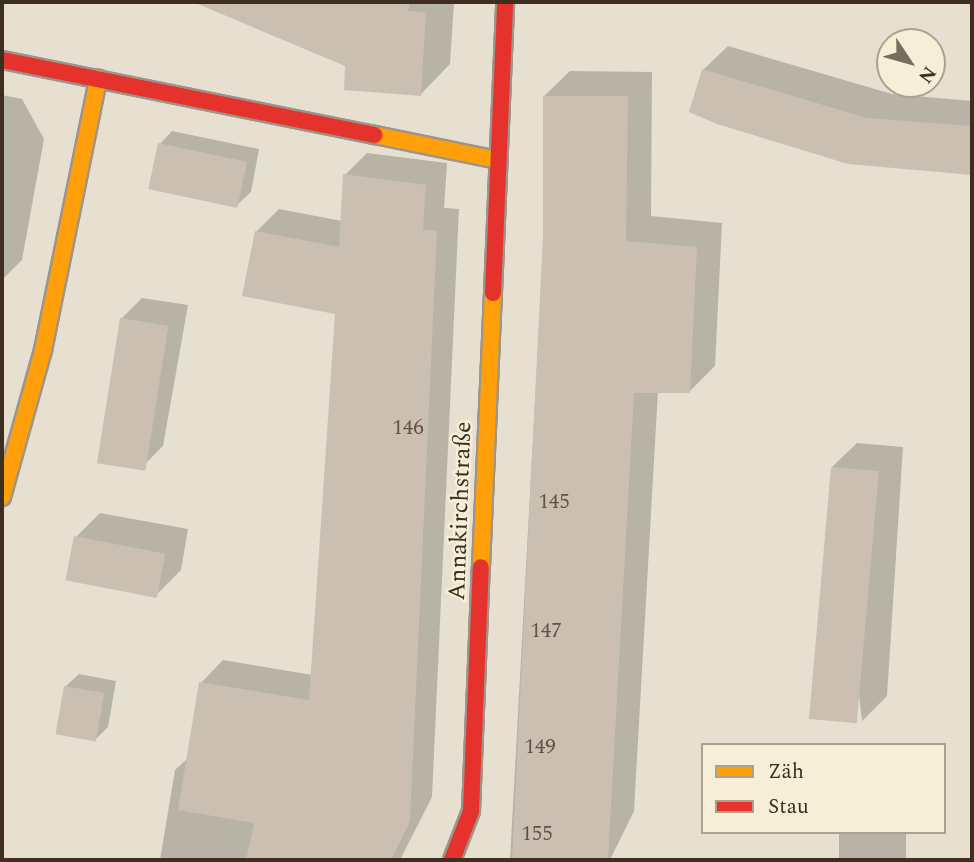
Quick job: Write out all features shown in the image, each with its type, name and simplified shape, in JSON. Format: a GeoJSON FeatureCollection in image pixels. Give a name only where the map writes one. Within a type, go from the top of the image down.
{"type":"FeatureCollection","features":[{"type":"Feature","properties":{"kind":"street","name":"Annakirchstraße"},"geometry":{"type":"LineString","coordinates":[[452,860],[471,811],[505,2]]}},
{"type":"Feature","properties":{"kind":"street"},"geometry":{"type":"LineString","coordinates":[[2,60],[498,160]]}},
{"type":"Feature","properties":{"kind":"street"},"geometry":{"type":"LineString","coordinates":[[2,497],[43,350],[98,79]]}},
{"type":"Feature","properties":{"kind":"building"},"geometry":{"type":"Polygon","coordinates":[[[193,2],[410,2],[408,11],[426,12],[421,96],[344,90],[345,66],[193,2]]]}},
{"type":"Feature","properties":{"kind":"building"},"geometry":{"type":"Polygon","coordinates":[[[702,69],[867,118],[972,126],[972,175],[848,164],[717,124],[689,112],[702,69]]]}},
{"type":"Feature","properties":{"kind":"building"},"geometry":{"type":"Polygon","coordinates":[[[543,96],[628,96],[626,241],[697,247],[690,393],[634,393],[608,860],[512,860],[543,236],[543,96]]]}},
{"type":"Feature","properties":{"kind":"building"},"geometry":{"type":"Polygon","coordinates":[[[158,143],[247,162],[237,208],[148,189],[158,143]]]}},
{"type":"Feature","properties":{"kind":"building"},"geometry":{"type":"Polygon","coordinates":[[[343,174],[426,185],[423,230],[437,231],[410,821],[391,860],[246,860],[254,823],[178,810],[199,682],[309,700],[335,314],[242,296],[255,231],[339,247],[343,174]]]}},
{"type":"Feature","properties":{"kind":"building"},"geometry":{"type":"Polygon","coordinates":[[[120,318],[168,326],[145,471],[97,463],[120,318]]]}},
{"type":"Feature","properties":{"kind":"building"},"geometry":{"type":"Polygon","coordinates":[[[831,467],[879,471],[857,723],[809,719],[831,467]]]}},
{"type":"Feature","properties":{"kind":"building"},"geometry":{"type":"Polygon","coordinates":[[[74,536],[165,554],[157,598],[65,580],[74,536]]]}},
{"type":"Feature","properties":{"kind":"building"},"geometry":{"type":"Polygon","coordinates":[[[64,686],[104,693],[96,741],[55,734],[64,686]]]}},
{"type":"Feature","properties":{"kind":"traffic: slow"},"geometry":{"type":"LineString","coordinates":[[2,497],[43,350],[98,79]]}},
{"type":"Feature","properties":{"kind":"traffic: slow"},"geometry":{"type":"LineString","coordinates":[[375,135],[498,160]]}},
{"type":"Feature","properties":{"kind":"traffic: slow"},"geometry":{"type":"LineString","coordinates":[[481,567],[493,293]]}},
{"type":"Feature","properties":{"kind":"traffic: jam"},"geometry":{"type":"LineString","coordinates":[[493,293],[505,2]]}},
{"type":"Feature","properties":{"kind":"traffic: jam"},"geometry":{"type":"LineString","coordinates":[[2,60],[375,135]]}},
{"type":"Feature","properties":{"kind":"traffic: jam"},"geometry":{"type":"LineString","coordinates":[[452,860],[471,811],[481,567]]}}]}
